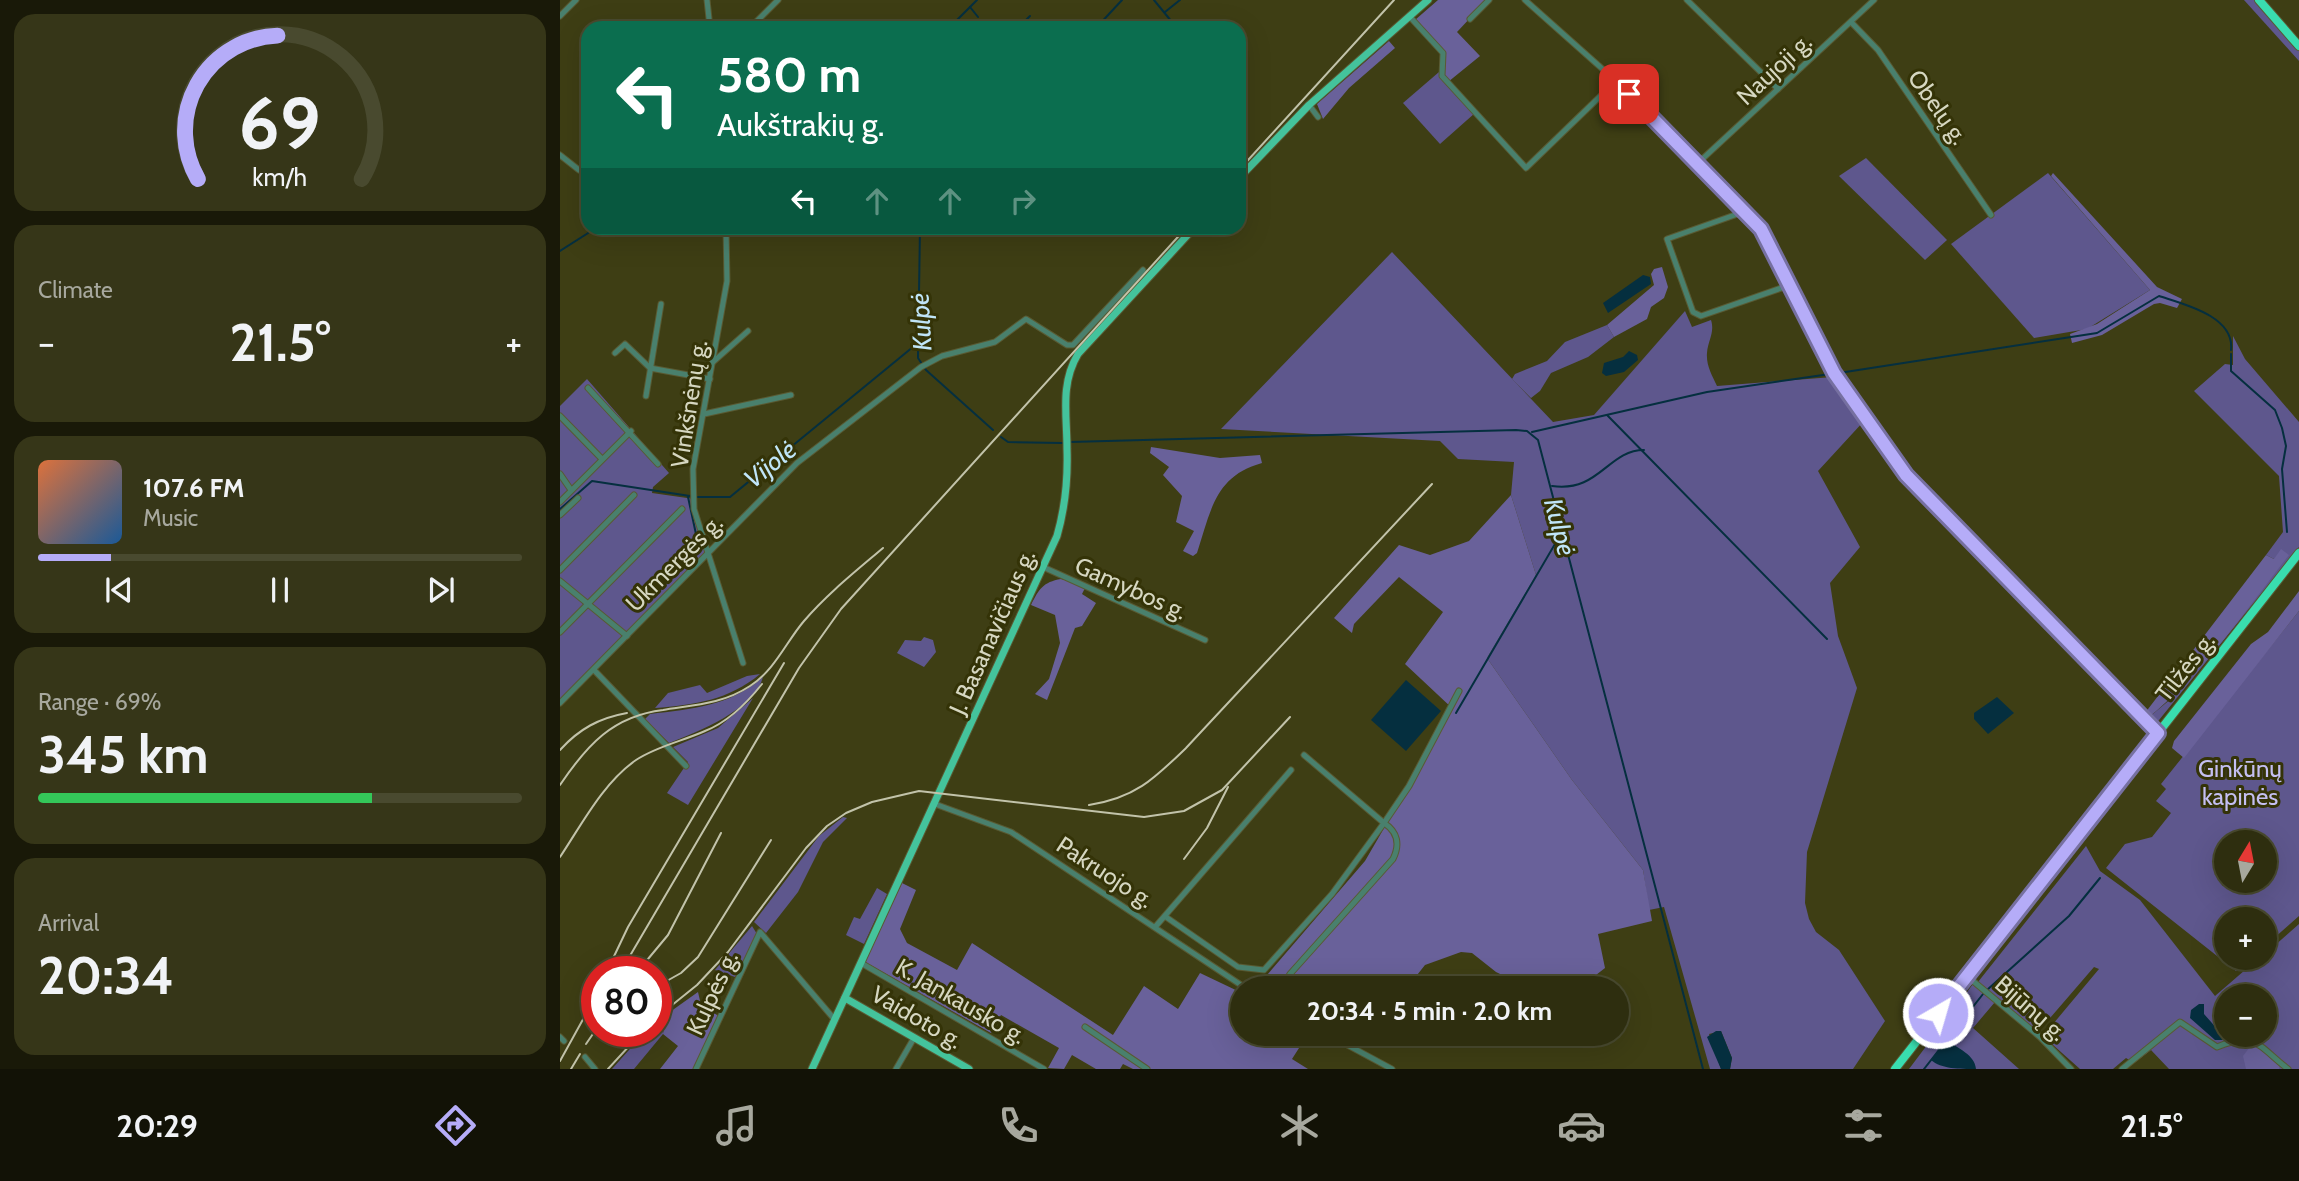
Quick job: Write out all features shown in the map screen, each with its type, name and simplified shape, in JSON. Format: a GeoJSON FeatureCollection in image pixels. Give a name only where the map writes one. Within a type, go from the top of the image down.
{"type":"FeatureCollection","features":[{"type":"Feature","properties":{"kind":"highway"},"geometry":{"type":"LineString","coordinates":[[2259,0],[2299,46]]}},
{"type":"Feature","properties":{"kind":"highway","name":"Tilžės g."},"geometry":{"type":"LineString","coordinates":[[1895,1069],[2299,553]]}},
{"type":"Feature","properties":{"kind":"main road"},"geometry":{"type":"LineString","coordinates":[[1246,171],[1309,105],[1428,0]]}},
{"type":"Feature","properties":{"kind":"main road","name":"J. Basanavičiaus g."},"geometry":{"type":"LineString","coordinates":[[812,1069],[1043,567],[1063,517],[1067,450],[1065,391],[1070,367],[1078,354],[1188,235]]}},
{"type":"Feature","properties":{"kind":"main road","name":"Vaidoto g."},"geometry":{"type":"LineString","coordinates":[[845,998],[969,1069]]}},
{"type":"Feature","properties":{"kind":"street"},"geometry":{"type":"LineString","coordinates":[[560,16],[576,0]]}},
{"type":"Feature","properties":{"kind":"street"},"geometry":{"type":"LineString","coordinates":[[707,0],[709,21]]}},
{"type":"Feature","properties":{"kind":"street"},"geometry":{"type":"LineString","coordinates":[[757,21],[778,0]]}},
{"type":"Feature","properties":{"kind":"street"},"geometry":{"type":"LineString","coordinates":[[1471,19],[1489,0]]}},
{"type":"Feature","properties":{"kind":"street"},"geometry":{"type":"LineString","coordinates":[[1525,0],[1616,81],[1746,211],[1769,242],[1834,373],[1906,475],[2158,733]]}},
{"type":"Feature","properties":{"kind":"street"},"geometry":{"type":"LineString","coordinates":[[1687,0],[1778,89]]}},
{"type":"Feature","properties":{"kind":"street","name":"Naujoji g."},"geometry":{"type":"LineString","coordinates":[[1698,163],[1874,0]]}},
{"type":"Feature","properties":{"kind":"street"},"geometry":{"type":"LineString","coordinates":[[1410,17],[1443,53],[1442,76],[1525,168],[1616,81]]}},
{"type":"Feature","properties":{"kind":"street","name":"Obelų g."},"geometry":{"type":"LineString","coordinates":[[1851,22],[1878,50],[1991,215]]}},
{"type":"Feature","properties":{"kind":"street"},"geometry":{"type":"LineString","coordinates":[[1309,105],[1318,117]]}},
{"type":"Feature","properties":{"kind":"street"},"geometry":{"type":"LineString","coordinates":[[560,155],[579,170]]}},
{"type":"Feature","properties":{"kind":"street"},"geometry":{"type":"LineString","coordinates":[[1746,211],[1667,239],[1693,312],[1701,316],[1790,285]]}},
{"type":"Feature","properties":{"kind":"street","name":"Vinkšnėnų g."},"geometry":{"type":"LineString","coordinates":[[726,235],[727,281],[693,469],[694,497],[696,519],[706,555],[743,663]]}},
{"type":"Feature","properties":{"kind":"street","name":"Ukmergės g."},"geometry":{"type":"LineString","coordinates":[[560,702],[797,463],[923,366],[942,356],[995,342],[1026,319],[1067,345],[1073,345],[1143,270]]}},
{"type":"Feature","properties":{"kind":"street"},"geometry":{"type":"LineString","coordinates":[[646,396],[661,304]]}},
{"type":"Feature","properties":{"kind":"street"},"geometry":{"type":"LineString","coordinates":[[713,362],[748,331]]}},
{"type":"Feature","properties":{"kind":"street"},"geometry":{"type":"LineString","coordinates":[[615,353],[625,344],[650,368],[710,379]]}},
{"type":"Feature","properties":{"kind":"street"},"geometry":{"type":"LineString","coordinates":[[588,388],[631,431],[658,464]]}},
{"type":"Feature","properties":{"kind":"street"},"geometry":{"type":"LineString","coordinates":[[704,414],[791,395]]}},
{"type":"Feature","properties":{"kind":"street"},"geometry":{"type":"LineString","coordinates":[[560,416],[603,459]]}},
{"type":"Feature","properties":{"kind":"street"},"geometry":{"type":"LineString","coordinates":[[565,497],[631,431]]}},
{"type":"Feature","properties":{"kind":"street"},"geometry":{"type":"LineString","coordinates":[[560,474],[565,497]]}},
{"type":"Feature","properties":{"kind":"street"},"geometry":{"type":"LineString","coordinates":[[560,570],[634,495]]}},
{"type":"Feature","properties":{"kind":"street"},"geometry":{"type":"LineString","coordinates":[[560,515],[578,498]]}},
{"type":"Feature","properties":{"kind":"street"},"geometry":{"type":"LineString","coordinates":[[560,632],[682,509]]}},
{"type":"Feature","properties":{"kind":"street","name":"Gamybos g."},"geometry":{"type":"LineString","coordinates":[[1043,567],[1205,640]]}},
{"type":"Feature","properties":{"kind":"street"},"geometry":{"type":"LineString","coordinates":[[560,581],[627,636]]}},
{"type":"Feature","properties":{"kind":"street"},"geometry":{"type":"LineString","coordinates":[[594,670],[686,766]]}},
{"type":"Feature","properties":{"kind":"street"},"geometry":{"type":"LineString","coordinates":[[1166,917],[1238,967],[1264,970],[1332,894],[1384,823],[1409,786],[1459,691]]}},
{"type":"Feature","properties":{"kind":"street"},"geometry":{"type":"LineString","coordinates":[[1289,976],[1393,859],[1398,849],[1396,837],[1384,823],[1304,755]]}},
{"type":"Feature","properties":{"kind":"street"},"geometry":{"type":"LineString","coordinates":[[1156,926],[1291,770]]}},
{"type":"Feature","properties":{"kind":"street","name":"Pakruojo g."},"geometry":{"type":"LineString","coordinates":[[935,804],[1011,832],[1230,977]]}},
{"type":"Feature","properties":{"kind":"street","name":"Kulpės g."},"geometry":{"type":"LineString","coordinates":[[696,1069],[760,932],[835,1020]]}},
{"type":"Feature","properties":{"kind":"street","name":"K. Jankausko g."},"geometry":{"type":"LineString","coordinates":[[861,963],[1044,1069]]}},
{"type":"Feature","properties":{"kind":"street","name":"Bijūnų g."},"geometry":{"type":"LineString","coordinates":[[1967,976],[2040,1037],[2069,1067]]}},
{"type":"Feature","properties":{"kind":"street"},"geometry":{"type":"LineString","coordinates":[[2122,1069],[2180,1022],[2217,1047],[2238,1039],[2252,1040],[2288,1069]]}},
{"type":"Feature","properties":{"kind":"street"},"geometry":{"type":"LineString","coordinates":[[1085,1027],[1147,1069]]}},
{"type":"Feature","properties":{"kind":"street"},"geometry":{"type":"LineString","coordinates":[[896,1069],[914,1038]]}},
{"type":"Feature","properties":{"kind":"street"},"geometry":{"type":"LineString","coordinates":[[1349,1046],[1392,1069]]}},
{"type":"Feature","properties":{"kind":"street"},"geometry":{"type":"LineString","coordinates":[[585,1057],[596,1069]]}},
{"type":"Feature","properties":{"kind":"street"},"geometry":{"type":"LineString","coordinates":[[2062,1069],[2069,1067]]}},
{"type":"Feature","properties":{"kind":"green space"},"geometry":{"type":"Polygon","coordinates":[[[2244,0],[2254,0],[2299,51],[2299,61],[2244,0]]]}},
{"type":"Feature","properties":{"kind":"green space"},"geometry":{"type":"Polygon","coordinates":[[[1439,72],[1475,113],[1440,144],[1403,103],[1439,72]]]}},
{"type":"Feature","properties":{"kind":"green space"},"geometry":{"type":"Polygon","coordinates":[[[1866,158],[1947,240],[1925,260],[1839,176],[1866,158]]]}},
{"type":"Feature","properties":{"kind":"green space"},"geometry":{"type":"Polygon","coordinates":[[[2048,173],[2150,290],[2087,329],[2034,338],[1951,244],[2048,173]]]}},
{"type":"Feature","properties":{"kind":"green space"},"geometry":{"type":"Polygon","coordinates":[[[1392,252],[1553,422],[1594,415],[1685,311],[1692,327],[1711,320],[1707,357],[1717,386],[1833,377],[1864,421],[1818,471],[1860,547],[1830,583],[1838,636],[1857,688],[1807,852],[1805,903],[1816,932],[1839,950],[1885,1021],[1853,1069],[1730,1069],[1732,1058],[1721,1031],[1709,1034],[1721,1069],[1710,1069],[1664,907],[1649,910],[1643,870],[1572,780],[1487,658],[1536,575],[1511,495],[1514,462],[1458,459],[1440,441],[1221,429],[1392,252]]]}},
{"type":"Feature","properties":{"kind":"green space"},"geometry":{"type":"Polygon","coordinates":[[[1607,325],[1614,337],[1588,357],[1551,373],[1540,391],[1531,398],[1512,379],[1515,374],[1547,361],[1565,342],[1607,325]]]}},
{"type":"Feature","properties":{"kind":"green space"},"geometry":{"type":"Polygon","coordinates":[[[2233,336],[2245,359],[2299,422],[2299,547],[2155,725],[2148,718],[2172,698],[2274,559],[2266,555],[2283,532],[2279,476],[2194,391],[2225,364],[2233,365],[2233,336]]]}},
{"type":"Feature","properties":{"kind":"green space"},"geometry":{"type":"Polygon","coordinates":[[[587,379],[669,473],[653,487],[652,493],[694,499],[706,555],[560,703],[560,406],[587,379]]]}},
{"type":"Feature","properties":{"kind":"green space","name":"Ginkūnų kapinės"},"geometry":{"type":"Polygon","coordinates":[[[2299,611],[2299,916],[2277,935],[2277,907],[2214,907],[2214,954],[2106,868],[2125,844],[2152,837],[2171,813],[2156,801],[2166,789],[2161,784],[2299,611]]]}},
{"type":"Feature","properties":{"kind":"green space"},"geometry":{"type":"Polygon","coordinates":[[[924,637],[933,640],[936,652],[924,667],[897,653],[905,640],[921,641],[924,637]]]}},
{"type":"Feature","properties":{"kind":"green space"},"geometry":{"type":"Polygon","coordinates":[[[760,674],[736,690],[711,700],[655,708],[668,693],[700,685],[707,693],[747,676],[760,674]]]}},
{"type":"Feature","properties":{"kind":"green space"},"geometry":{"type":"Polygon","coordinates":[[[763,677],[758,689],[737,709],[695,733],[669,743],[645,719],[650,714],[696,708],[724,700],[763,677]]]}},
{"type":"Feature","properties":{"kind":"green space"},"geometry":{"type":"Polygon","coordinates":[[[753,698],[688,805],[667,793],[688,762],[673,747],[718,728],[753,698]]]}},
{"type":"Feature","properties":{"kind":"green space"},"geometry":{"type":"Polygon","coordinates":[[[843,817],[847,818],[823,842],[798,892],[766,933],[754,922],[819,836],[843,817]]]}},
{"type":"Feature","properties":{"kind":"green space"},"geometry":{"type":"Polygon","coordinates":[[[2086,846],[2100,871],[2140,900],[2214,995],[2214,1047],[2277,1047],[2277,984],[2229,984],[2245,970],[2277,970],[2277,943],[2299,924],[2299,1069],[2169,1069],[2151,1050],[2134,1063],[2126,1058],[2113,1069],[2080,1069],[2043,1036],[2099,969],[2094,967],[2038,1032],[1978,982],[2086,846]]]}},
{"type":"Feature","properties":{"kind":"green space"},"geometry":{"type":"Polygon","coordinates":[[[877,888],[887,894],[864,944],[846,935],[854,917],[860,919],[877,888]]]}},
{"type":"Feature","properties":{"kind":"green space"},"geometry":{"type":"Polygon","coordinates":[[[752,926],[757,934],[735,977],[715,970],[752,926]]]}},
{"type":"Feature","properties":{"kind":"green space"},"geometry":{"type":"Polygon","coordinates":[[[1973,984],[1995,1002],[1973,1028],[2019,1069],[1909,1069],[1973,984]]]}},
{"type":"Feature","properties":{"kind":"green space"},"geometry":{"type":"Polygon","coordinates":[[[632,1047],[652,1047],[634,1069],[612,1069],[632,1047]]]}},
{"type":"Feature","properties":{"kind":"shaded area"},"geometry":{"type":"Polygon","coordinates":[[[1438,0],[1487,0],[1457,32],[1480,56],[1448,82],[1439,72],[1445,64],[1446,54],[1415,20],[1438,0]]]}},
{"type":"Feature","properties":{"kind":"shaded area"},"geometry":{"type":"Polygon","coordinates":[[[1389,41],[1395,48],[1349,88],[1323,119],[1317,104],[1389,41]]]}},
{"type":"Feature","properties":{"kind":"shaded area"},"geometry":{"type":"Polygon","coordinates":[[[2053,173],[2157,287],[2182,299],[2177,308],[2154,304],[2102,335],[2072,343],[2070,334],[2097,324],[2150,290],[2051,176],[2053,173]]]}},
{"type":"Feature","properties":{"kind":"shaded area"},"geometry":{"type":"Polygon","coordinates":[[[1662,267],[1668,287],[1664,298],[1651,307],[1647,319],[1614,337],[1607,325],[1654,285],[1651,274],[1654,269],[1662,267]]]}},
{"type":"Feature","properties":{"kind":"shaded area"},"geometry":{"type":"Polygon","coordinates":[[[1151,447],[1220,458],[1260,455],[1262,463],[1234,476],[1224,486],[1211,509],[1197,553],[1193,556],[1183,551],[1194,531],[1176,522],[1182,496],[1163,475],[1169,467],[1150,453],[1151,447]]]}},
{"type":"Feature","properties":{"kind":"shaded area"},"geometry":{"type":"Polygon","coordinates":[[[1511,495],[1536,575],[1487,658],[1572,780],[1643,870],[1652,921],[1598,934],[1605,968],[1595,976],[1504,976],[1472,953],[1461,952],[1425,965],[1416,976],[1266,976],[1365,861],[1453,709],[1405,664],[1443,612],[1399,577],[1354,624],[1352,633],[1334,618],[1399,545],[1430,555],[1469,541],[1511,495]]]}},
{"type":"Feature","properties":{"kind":"shaded area"},"geometry":{"type":"Polygon","coordinates":[[[2281,549],[2289,555],[2240,619],[2187,681],[2148,718],[2145,713],[2266,555],[2274,559],[2281,549]]]}},
{"type":"Feature","properties":{"kind":"shaded area"},"geometry":{"type":"Polygon","coordinates":[[[1061,579],[1086,586],[1082,594],[1096,603],[1082,626],[1075,628],[1047,700],[1035,694],[1049,679],[1060,643],[1055,615],[1031,605],[1042,587],[1061,579]]]}},
{"type":"Feature","properties":{"kind":"shaded area"},"geometry":{"type":"Polygon","coordinates":[[[2299,591],[2299,611],[2184,758],[2172,748],[2174,741],[2251,644],[2268,632],[2299,591]]]}},
{"type":"Feature","properties":{"kind":"shaded area"},"geometry":{"type":"Polygon","coordinates":[[[902,883],[916,890],[900,929],[907,943],[957,970],[972,943],[1113,1035],[1144,986],[1178,1009],[1200,973],[1230,987],[1230,1046],[1300,1046],[1292,1059],[1308,1069],[1133,1069],[1123,1064],[1120,1069],[1096,1069],[1072,1055],[1064,1069],[1048,1068],[1059,1048],[1001,1015],[991,1033],[865,962],[902,883]]]}},
{"type":"Feature","properties":{"kind":"shaded area"},"geometry":{"type":"Polygon","coordinates":[[[698,992],[701,1005],[717,1015],[718,1019],[696,1069],[660,1069],[678,1046],[672,1041],[672,1010],[698,992]]]}},
{"type":"Feature","properties":{"kind":"shaded area"},"geometry":{"type":"Polygon","coordinates":[[[2250,1047],[2258,1047],[2279,1064],[2279,1069],[2246,1069],[2243,1056],[2250,1047]]]}},
{"type":"Feature","properties":{"kind":"water"},"geometry":{"type":"Polygon","coordinates":[[[1643,275],[1650,277],[1651,284],[1608,313],[1603,303],[1643,275]]]}},
{"type":"Feature","properties":{"kind":"water"},"geometry":{"type":"Polygon","coordinates":[[[1629,351],[1637,355],[1638,360],[1624,372],[1606,376],[1602,373],[1604,363],[1623,357],[1629,351]]]}},
{"type":"Feature","properties":{"kind":"water"},"geometry":{"type":"Polygon","coordinates":[[[1406,680],[1441,711],[1406,751],[1371,720],[1406,680]]]}},
{"type":"Feature","properties":{"kind":"water"},"geometry":{"type":"Polygon","coordinates":[[[1997,697],[2014,713],[1988,734],[1974,719],[1974,713],[1997,697]]]}},
{"type":"Feature","properties":{"kind":"water"},"geometry":{"type":"Polygon","coordinates":[[[2204,1004],[2204,1014],[2214,1025],[2214,1039],[2190,1018],[2191,1010],[2204,1004]]]}},
{"type":"Feature","properties":{"kind":"water"},"geometry":{"type":"Polygon","coordinates":[[[1721,1031],[1732,1058],[1730,1069],[1721,1069],[1707,1037],[1721,1031]]]}},
{"type":"Feature","properties":{"kind":"water"},"geometry":{"type":"Polygon","coordinates":[[[1947,1041],[1969,1056],[1976,1069],[1945,1067],[1931,1060],[1947,1041]]]}},
{"type":"Feature","properties":{"kind":"waterway","name":"Kulpė"},"geometry":{"type":"LineString","coordinates":[[956,21],[977,0]]}},
{"type":"Feature","properties":{"kind":"waterway"},"geometry":{"type":"LineString","coordinates":[[1102,21],[1122,0]]}},
{"type":"Feature","properties":{"kind":"waterway"},"geometry":{"type":"LineString","coordinates":[[1154,0],[1171,21]]}},
{"type":"Feature","properties":{"kind":"waterway"},"geometry":{"type":"LineString","coordinates":[[1165,12],[1180,0]]}},
{"type":"Feature","properties":{"kind":"waterway"},"geometry":{"type":"LineString","coordinates":[[970,7],[978,17]]}},
{"type":"Feature","properties":{"kind":"waterway"},"geometry":{"type":"LineString","coordinates":[[1025,21],[1030,16]]}},
{"type":"Feature","properties":{"kind":"waterway"},"geometry":{"type":"LineString","coordinates":[[560,251],[585,235]]}},
{"type":"Feature","properties":{"kind":"waterway","name":"Kulpė"},"geometry":{"type":"LineString","coordinates":[[920,235],[918,358],[926,370],[993,430]]}},
{"type":"Feature","properties":{"kind":"waterway"},"geometry":{"type":"LineString","coordinates":[[1839,373],[2097,333],[2159,296],[2206,313],[2216,320],[2225,328],[2230,338],[2231,350]]}},
{"type":"Feature","properties":{"kind":"waterway","name":"Vijolė"},"geometry":{"type":"LineString","coordinates":[[696,497],[730,497],[919,342]]}},
{"type":"Feature","properties":{"kind":"waterway"},"geometry":{"type":"LineString","coordinates":[[2231,354],[2231,371],[2275,410],[2282,428],[2286,446],[2282,469],[2287,532]]}},
{"type":"Feature","properties":{"kind":"waterway"},"geometry":{"type":"LineString","coordinates":[[1532,432],[1707,392],[1830,374]]}},
{"type":"Feature","properties":{"kind":"waterway"},"geometry":{"type":"LineString","coordinates":[[1607,415],[1827,639]]}},
{"type":"Feature","properties":{"kind":"waterway","name":"Kulpė"},"geometry":{"type":"LineString","coordinates":[[1070,442],[1516,430],[1527,431],[1538,440],[1703,1069]]}},
{"type":"Feature","properties":{"kind":"waterway","name":"Kulpė"},"geometry":{"type":"LineString","coordinates":[[1001,437],[1008,442],[1062,443]]}},
{"type":"Feature","properties":{"kind":"waterway"},"geometry":{"type":"LineString","coordinates":[[1552,486],[1581,483],[1621,457],[1644,450]]}},
{"type":"Feature","properties":{"kind":"waterway","name":"Vijolė"},"geometry":{"type":"LineString","coordinates":[[560,509],[592,481],[690,496]]}},
{"type":"Feature","properties":{"kind":"waterway"},"geometry":{"type":"LineString","coordinates":[[688,497],[699,548]]}},
{"type":"Feature","properties":{"kind":"waterway"},"geometry":{"type":"LineString","coordinates":[[1456,713],[1562,532]]}},
{"type":"Feature","properties":{"kind":"waterway"},"geometry":{"type":"LineString","coordinates":[[1987,990],[2069,916],[2100,878]]}},
{"type":"Feature","properties":{"kind":"waterway"},"geometry":{"type":"LineString","coordinates":[[1924,1069],[1983,994]]}},
{"type":"Feature","properties":{"kind":"railway"},"geometry":{"type":"LineString","coordinates":[[1246,162],[1394,0]]}},
{"type":"Feature","properties":{"kind":"railway"},"geometry":{"type":"LineString","coordinates":[[630,956],[799,668],[841,609],[1180,235]]}},
{"type":"Feature","properties":{"kind":"railway"},"geometry":{"type":"LineString","coordinates":[[1089,805],[1119,798],[1143,786],[1175,759],[1432,484]]}},
{"type":"Feature","properties":{"kind":"railway"},"geometry":{"type":"LineString","coordinates":[[560,785],[591,745],[616,726],[645,713],[719,700],[750,686],[773,664],[813,611],[883,548]]}},
{"type":"Feature","properties":{"kind":"railway"},"geometry":{"type":"LineString","coordinates":[[614,956],[628,927],[784,663]]}},
{"type":"Feature","properties":{"kind":"railway"},"geometry":{"type":"LineString","coordinates":[[560,857],[594,805],[624,769],[653,751],[722,723],[762,684]]}},
{"type":"Feature","properties":{"kind":"railway"},"geometry":{"type":"LineString","coordinates":[[560,750],[590,726],[627,713]]}},
{"type":"Feature","properties":{"kind":"railway"},"geometry":{"type":"LineString","coordinates":[[672,1005],[697,985],[728,952],[806,848],[827,826],[846,813],[872,802],[919,791],[1144,817],[1184,811],[1222,790],[1290,717]]}},
{"type":"Feature","properties":{"kind":"railway"},"geometry":{"type":"LineString","coordinates":[[1184,859],[1207,828],[1228,787]]}},
{"type":"Feature","properties":{"kind":"railway"},"geometry":{"type":"LineString","coordinates":[[650,956],[668,935],[721,833]]}},
{"type":"Feature","properties":{"kind":"railway"},"geometry":{"type":"LineString","coordinates":[[672,978],[698,957],[771,840]]}},
{"type":"Feature","properties":{"kind":"railway"},"geometry":{"type":"LineString","coordinates":[[560,1061],[581,1023]]}},
{"type":"Feature","properties":{"kind":"railway"},"geometry":{"type":"LineString","coordinates":[[608,1069],[628,1047]]}},
{"type":"Feature","properties":{"kind":"railway"},"geometry":{"type":"LineString","coordinates":[[571,1069],[580,1054]]}},
{"type":"Feature","properties":{"kind":"route"},"geometry":{"type":"LineString","coordinates":[[1629,94],[1761,229],[1834,373],[1906,475],[2158,733],[1938,1013]]}}]}
